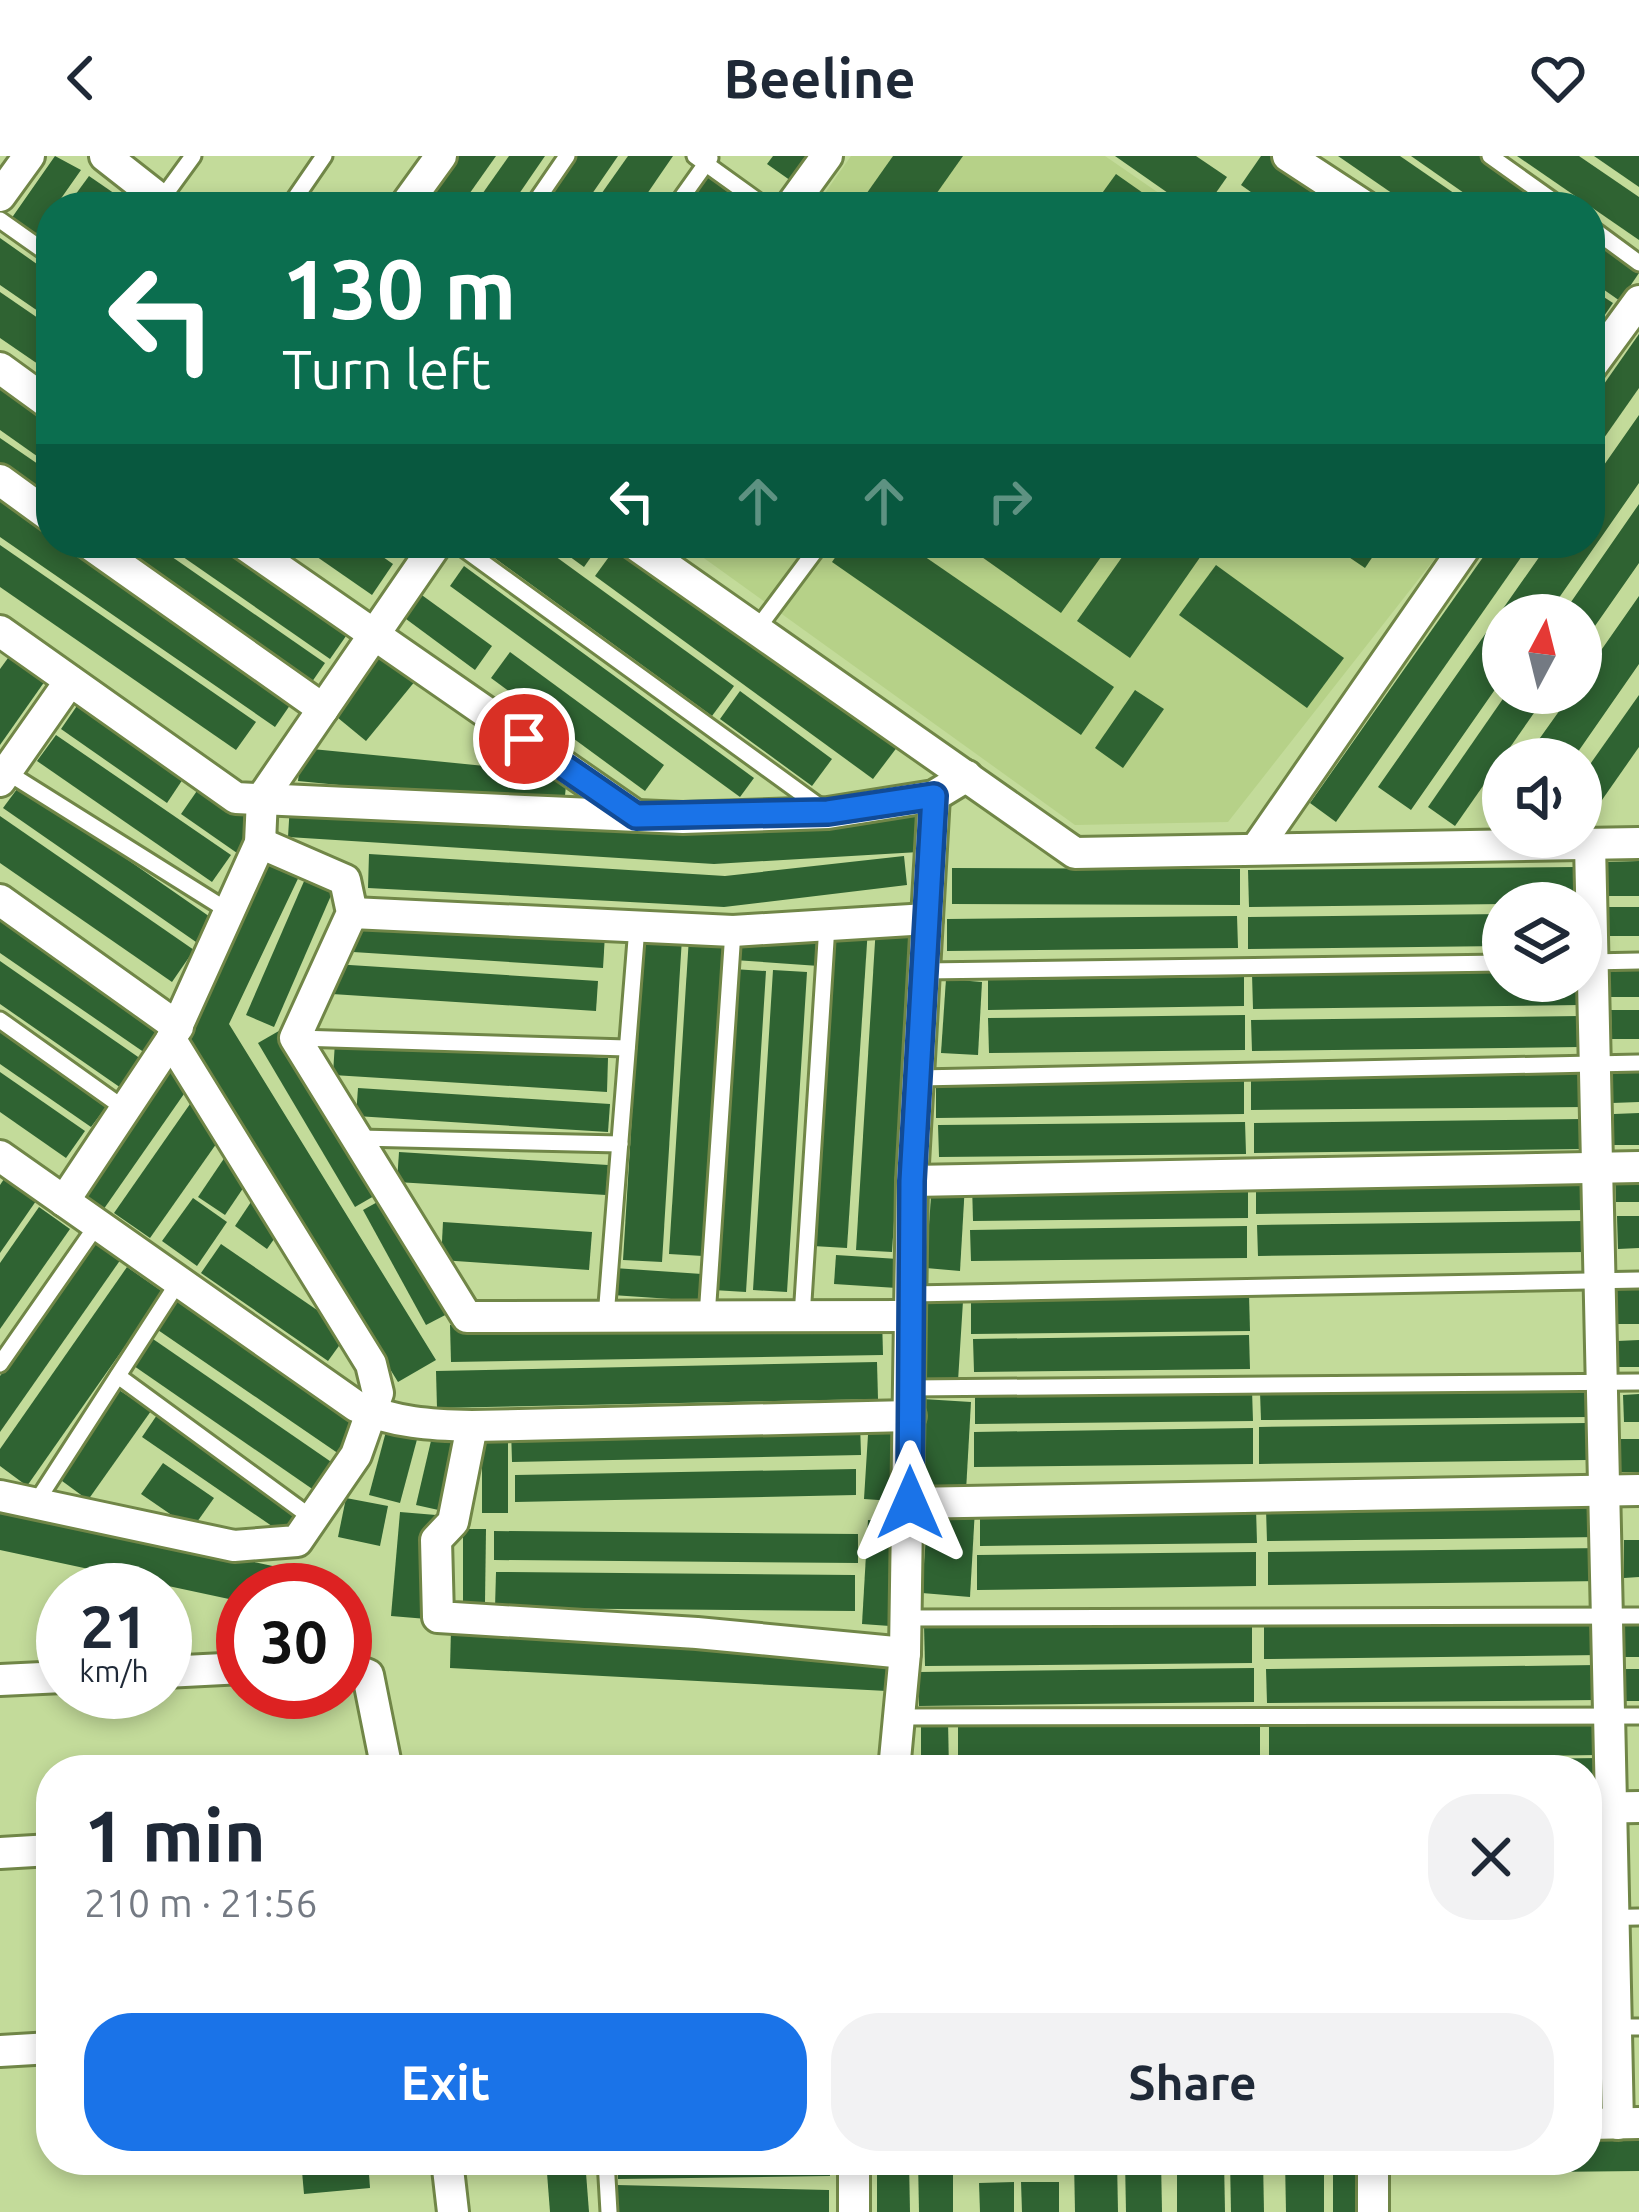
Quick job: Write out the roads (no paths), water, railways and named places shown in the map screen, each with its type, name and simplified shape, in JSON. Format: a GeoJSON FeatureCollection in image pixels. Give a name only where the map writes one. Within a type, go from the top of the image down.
{"type":"FeatureCollection","features":[{"type":"Feature","properties":{"kind":"street"},"geometry":{"type":"LineString","coordinates":[[0,196],[29,156]]}},
{"type":"Feature","properties":{"kind":"street"},"geometry":{"type":"LineString","coordinates":[[105,156],[151,192]]}},
{"type":"Feature","properties":{"kind":"street"},"geometry":{"type":"LineString","coordinates":[[415,192],[441,156]]}},
{"type":"Feature","properties":{"kind":"street"},"geometry":{"type":"LineString","coordinates":[[801,192],[827,156]]}},
{"type":"Feature","properties":{"kind":"street"},"geometry":{"type":"LineString","coordinates":[[1288,156],[1343,192]]}},
{"type":"Feature","properties":{"kind":"street"},"geometry":{"type":"LineString","coordinates":[[1605,345],[1636,311]]}},
{"type":"Feature","properties":{"kind":"street"},"geometry":{"type":"LineString","coordinates":[[0,368],[36,394]]}},
{"type":"Feature","properties":{"kind":"street"},"geometry":{"type":"LineString","coordinates":[[0,481],[36,506]]}},
{"type":"Feature","properties":{"kind":"street"},"geometry":{"type":"LineString","coordinates":[[109,558],[323,709]]}},
{"type":"Feature","properties":{"kind":"street"},"geometry":{"type":"LineString","coordinates":[[263,558],[636,816]]}},
{"type":"Feature","properties":{"kind":"street"},"geometry":{"type":"LineString","coordinates":[[64,1201],[174,1034],[260,843],[262,798],[426,558]]}},
{"type":"Feature","properties":{"kind":"street"},"geometry":{"type":"LineString","coordinates":[[655,558],[1075,853],[1482,846]]}},
{"type":"Feature","properties":{"kind":"street"},"geometry":{"type":"LineString","coordinates":[[1256,849],[1458,558]]}},
{"type":"Feature","properties":{"kind":"street"},"geometry":{"type":"LineString","coordinates":[[0,631],[236,798],[636,816],[828,812],[934,796],[967,776]]}},
{"type":"Feature","properties":{"kind":"street"},"geometry":{"type":"LineString","coordinates":[[2,773],[70,681]]}},
{"type":"Feature","properties":{"kind":"street"},"geometry":{"type":"LineString","coordinates":[[895,1755],[905,1653],[910,1503],[912,1181],[934,796]]}},
{"type":"Feature","properties":{"kind":"street"},"geometry":{"type":"LineString","coordinates":[[260,843],[345,880],[352,913],[295,1038],[467,1317],[802,1317],[910,1305]]}},
{"type":"Feature","properties":{"kind":"street"},"geometry":{"type":"LineString","coordinates":[[1602,844],[1639,843]]}},
{"type":"Feature","properties":{"kind":"street"},"geometry":{"type":"LineString","coordinates":[[0,900],[174,1034],[371,1364],[378,1393],[356,1455],[298,1541],[234,1546],[0,1496]]}},
{"type":"Feature","properties":{"kind":"street"},"geometry":{"type":"LineString","coordinates":[[352,913],[733,931],[927,919]]}},
{"type":"Feature","properties":{"kind":"street"},"geometry":{"type":"LineString","coordinates":[[1590,1002],[1604,1490],[1624,1616],[1625,1716],[1612,1807],[1615,2124]]}},
{"type":"Feature","properties":{"kind":"street"},"geometry":{"type":"LineString","coordinates":[[3,1164],[371,1413],[417,1424],[472,1426],[910,1402]]}},
{"type":"Feature","properties":{"kind":"street"},"geometry":{"type":"LineString","coordinates":[[912,1181],[1639,1167]]}},
{"type":"Feature","properties":{"kind":"street"},"geometry":{"type":"LineString","coordinates":[[472,1426],[453,1522],[436,1540],[438,1617],[697,1633],[905,1653]]}},
{"type":"Feature","properties":{"kind":"street"},"geometry":{"type":"LineString","coordinates":[[910,1503],[1639,1490]]}},
{"type":"Feature","properties":{"kind":"street"},"geometry":{"type":"LineString","coordinates":[[0,1680],[36,1678]]}},
{"type":"Feature","properties":{"kind":"street"},"geometry":{"type":"LineString","coordinates":[[372,1719],[382,1755]]}},
{"type":"Feature","properties":{"kind":"street"},"geometry":{"type":"LineString","coordinates":[[0,1853],[36,1851]]}},
{"type":"Feature","properties":{"kind":"street"},"geometry":{"type":"LineString","coordinates":[[0,2051],[36,2049]]}},
{"type":"Feature","properties":{"kind":"street"},"geometry":{"type":"LineString","coordinates":[[448,2175],[452,2212]]}},
{"type":"Feature","properties":{"kind":"street"},"geometry":{"type":"LineString","coordinates":[[854,2175],[854,2212]]}},
{"type":"Feature","properties":{"kind":"street"},"geometry":{"type":"LineString","coordinates":[[1373,2175],[1373,2212]]}},
{"type":"Feature","properties":{"kind":"lane"},"geometry":{"type":"LineString","coordinates":[[173,192],[193,156]]}},
{"type":"Feature","properties":{"kind":"lane"},"geometry":{"type":"LineString","coordinates":[[299,192],[324,156]]}},
{"type":"Feature","properties":{"kind":"lane"},"geometry":{"type":"LineString","coordinates":[[542,192],[567,156]]}},
{"type":"Feature","properties":{"kind":"lane"},"geometry":{"type":"LineString","coordinates":[[1490,156],[1541,192]]}},
{"type":"Feature","properties":{"kind":"lane"},"geometry":{"type":"LineString","coordinates":[[684,192],[704,159],[747,192]]}},
{"type":"Feature","properties":{"kind":"lane"},"geometry":{"type":"LineString","coordinates":[[0,220],[36,245]]}},
{"type":"Feature","properties":{"kind":"lane"},"geometry":{"type":"LineString","coordinates":[[1605,238],[1639,262]]}},
{"type":"Feature","properties":{"kind":"lane"},"geometry":{"type":"LineString","coordinates":[[477,558],[828,812]]}},
{"type":"Feature","properties":{"kind":"lane"},"geometry":{"type":"LineString","coordinates":[[757,629],[810,558]]}},
{"type":"Feature","properties":{"kind":"lane"},"geometry":{"type":"LineString","coordinates":[[2,773],[230,912]]}},
{"type":"Feature","properties":{"kind":"lane"},"geometry":{"type":"LineString","coordinates":[[802,1317],[827,925]]}},
{"type":"Feature","properties":{"kind":"lane"},"geometry":{"type":"LineString","coordinates":[[605,1317],[637,927]]}},
{"type":"Feature","properties":{"kind":"lane"},"geometry":{"type":"LineString","coordinates":[[706,1316],[733,931]]}},
{"type":"Feature","properties":{"kind":"lane"},"geometry":{"type":"LineString","coordinates":[[1602,962],[1639,961]]}},
{"type":"Feature","properties":{"kind":"lane"},"geometry":{"type":"LineString","coordinates":[[924,971],[1482,963]]}},
{"type":"Feature","properties":{"kind":"lane"},"geometry":{"type":"LineString","coordinates":[[0,1020],[125,1109]]}},
{"type":"Feature","properties":{"kind":"lane"},"geometry":{"type":"LineString","coordinates":[[295,1038],[627,1048]]}},
{"type":"Feature","properties":{"kind":"lane"},"geometry":{"type":"LineString","coordinates":[[918,1078],[1639,1063]]}},
{"type":"Feature","properties":{"kind":"lane"},"geometry":{"type":"LineString","coordinates":[[356,1138],[620,1144]]}},
{"type":"Feature","properties":{"kind":"lane"},"geometry":{"type":"LineString","coordinates":[[0,1364],[97,1225]]}},
{"type":"Feature","properties":{"kind":"lane"},"geometry":{"type":"LineString","coordinates":[[910,1305],[1639,1280]]}},
{"type":"Feature","properties":{"kind":"lane"},"geometry":{"type":"LineString","coordinates":[[34,1504],[179,1281]]}},
{"type":"Feature","properties":{"kind":"lane"},"geometry":{"type":"LineString","coordinates":[[118,1376],[312,1518]]}},
{"type":"Feature","properties":{"kind":"lane"},"geometry":{"type":"LineString","coordinates":[[910,1402],[1639,1382]]}},
{"type":"Feature","properties":{"kind":"lane"},"geometry":{"type":"LineString","coordinates":[[906,1618],[1624,1616]]}},
{"type":"Feature","properties":{"kind":"lane"},"geometry":{"type":"LineString","coordinates":[[899,1717],[1625,1716]]}},
{"type":"Feature","properties":{"kind":"lane"},"geometry":{"type":"LineString","coordinates":[[607,2175],[609,2212]]}}]}
